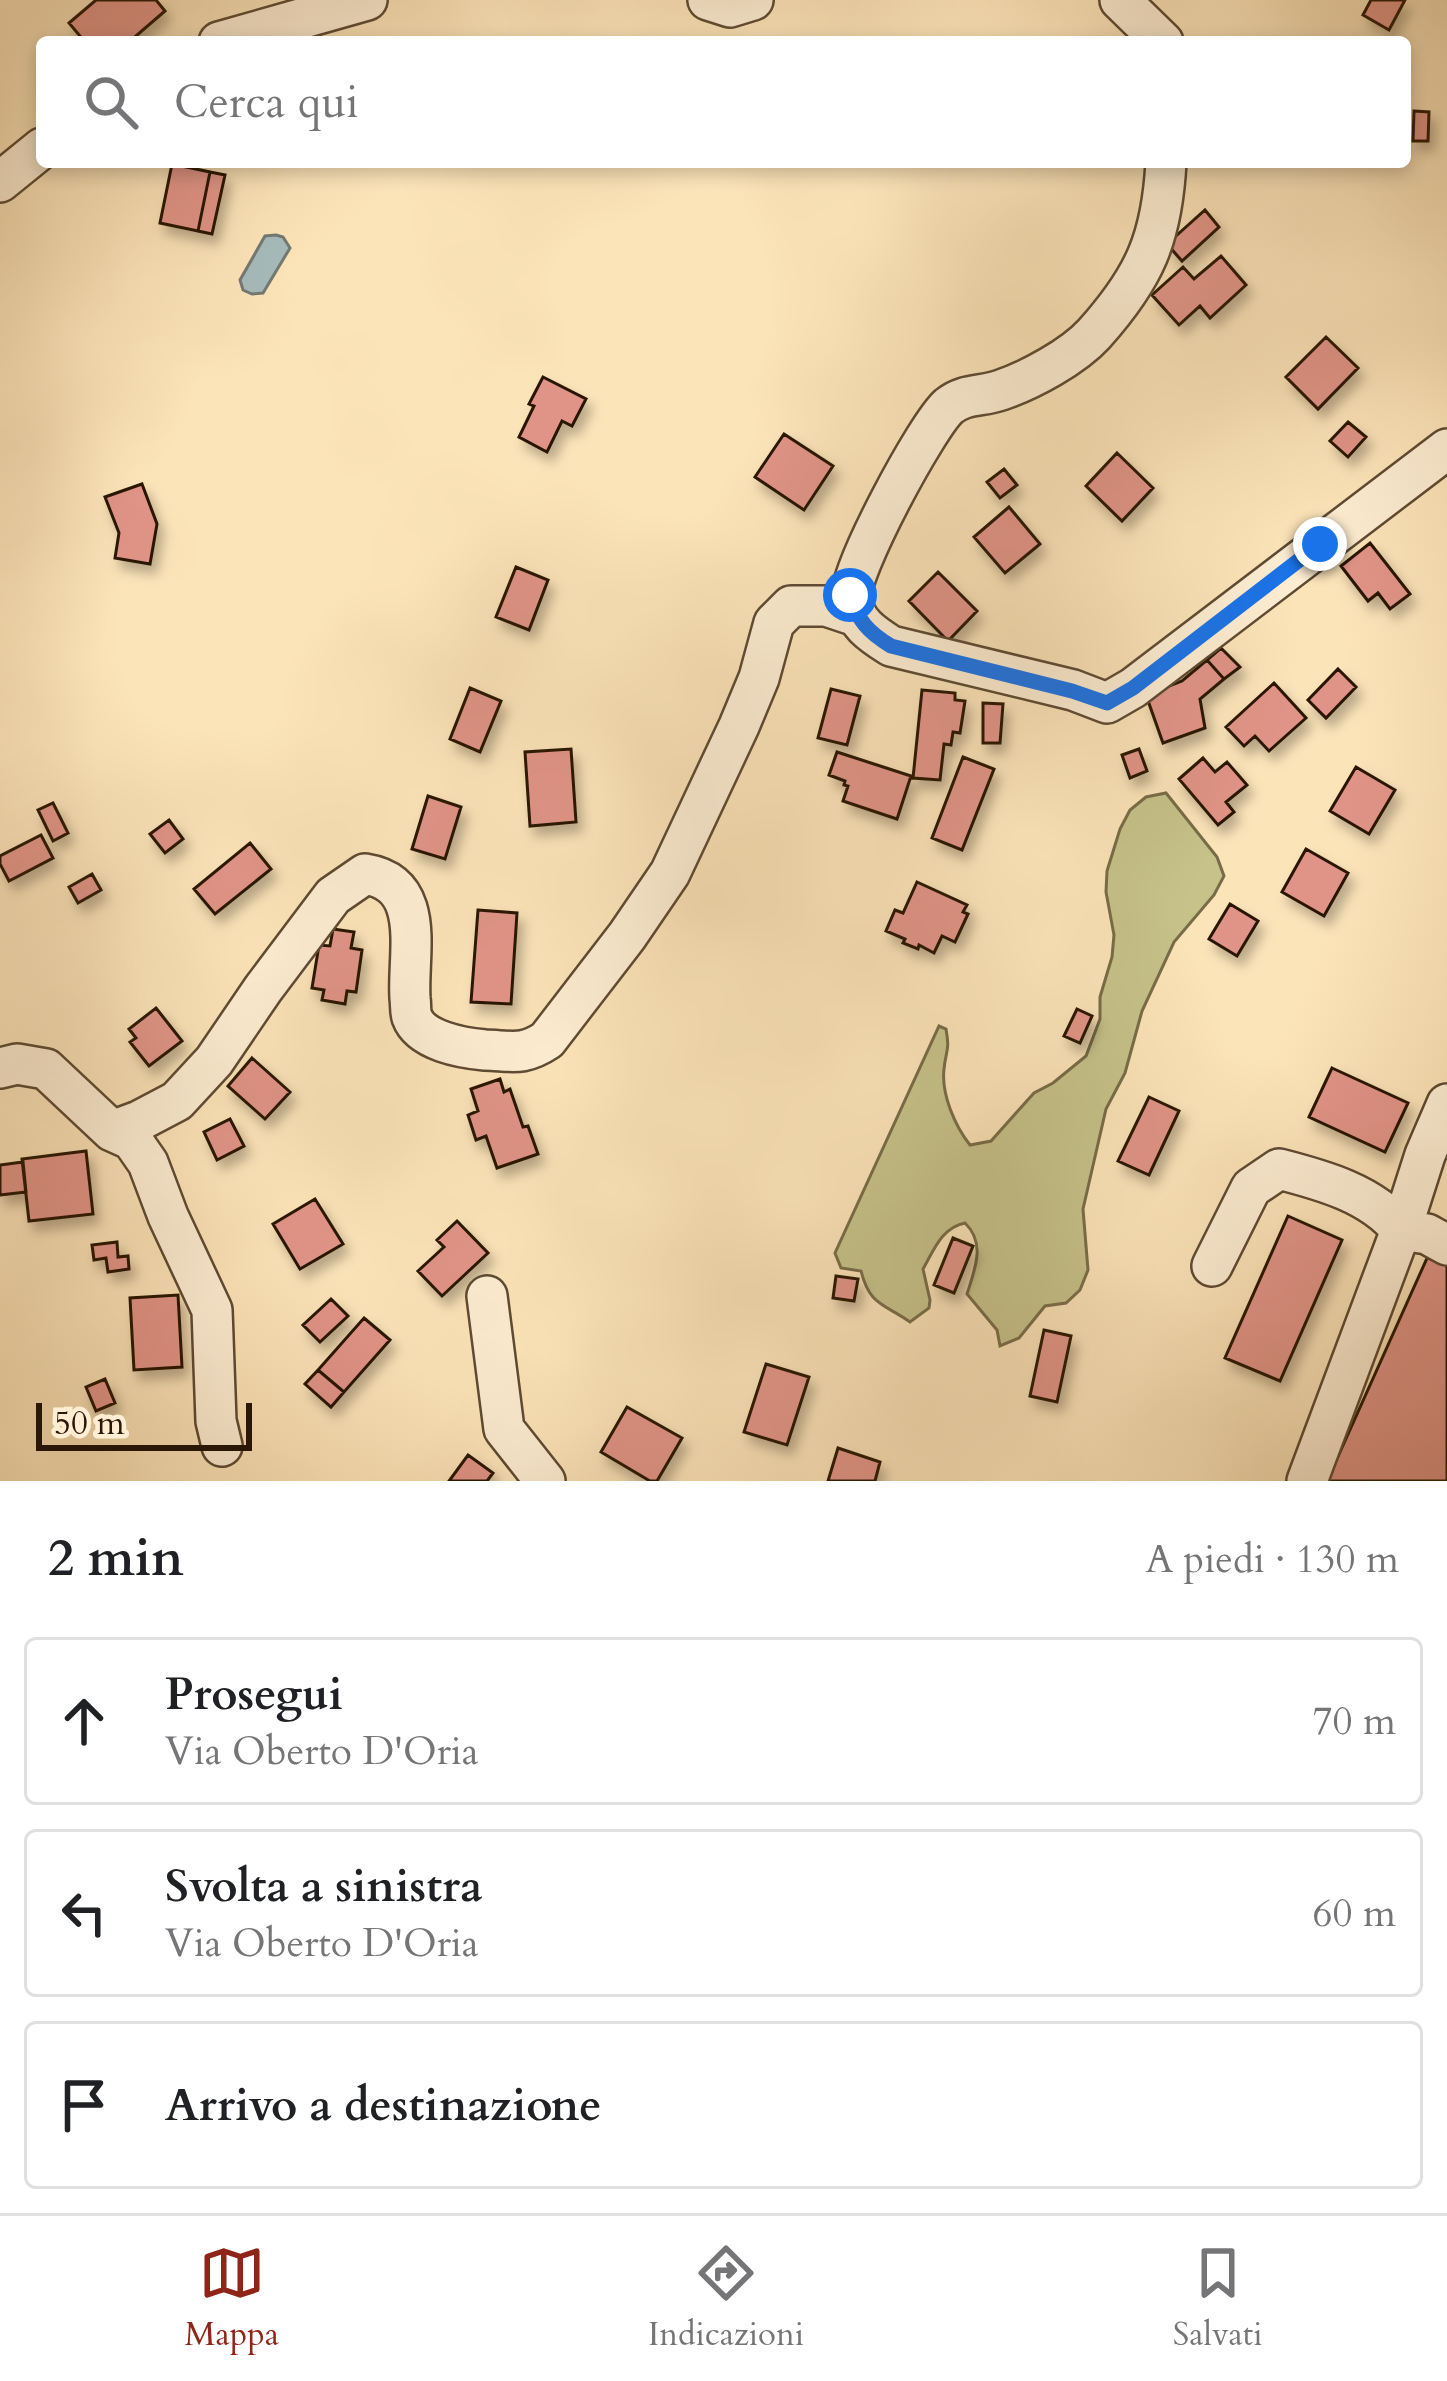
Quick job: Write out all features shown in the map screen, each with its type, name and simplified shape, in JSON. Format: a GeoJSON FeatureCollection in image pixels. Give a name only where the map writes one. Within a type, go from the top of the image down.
{"type":"FeatureCollection","features":[{"type":"Feature","properties":{"kind":"street"},"geometry":{"type":"LineString","coordinates":[[240,36],[368,0]]}},
{"type":"Feature","properties":{"kind":"street"},"geometry":{"type":"LineString","coordinates":[[708,0],[730,7],[753,0]]}},
{"type":"Feature","properties":{"kind":"street"},"geometry":{"type":"LineString","coordinates":[[1120,0],[1159,36]]}},
{"type":"Feature","properties":{"kind":"street"},"geometry":{"type":"LineString","coordinates":[[1162,0],[1165,36]]}},
{"type":"Feature","properties":{"kind":"street"},"geometry":{"type":"LineString","coordinates":[[0,182],[36,153]]}},
{"type":"Feature","properties":{"kind":"street"},"geometry":{"type":"LineString","coordinates":[[1165,168],[1159,230],[1147,260],[1092,337],[1062,360],[998,392],[964,396],[946,408],[925,439],[874,531],[850,595],[856,616],[870,633],[891,646],[1107,703],[1447,449]]}},
{"type":"Feature","properties":{"kind":"street"},"geometry":{"type":"LineString","coordinates":[[112,1131],[177,1101],[214,1061],[333,896],[365,874],[382,877],[400,893],[412,921],[412,1018],[429,1036],[472,1049],[529,1052],[547,1040],[670,873],[759,678],[774,623],[791,606],[826,606],[856,616]]}},
{"type":"Feature","properties":{"kind":"street"},"geometry":{"type":"LineString","coordinates":[[0,1068],[17,1064],[46,1069],[112,1131],[132,1140],[148,1163],[212,1310],[216,1421],[222,1446]]}},
{"type":"Feature","properties":{"kind":"street"},"geometry":{"type":"LineString","coordinates":[[1307,1481],[1447,1104]]}},
{"type":"Feature","properties":{"kind":"street"},"geometry":{"type":"LineString","coordinates":[[1212,1266],[1251,1188],[1279,1169],[1360,1196],[1388,1213],[1401,1230],[1426,1234],[1447,1245]]}},
{"type":"Feature","properties":{"kind":"street"},"geometry":{"type":"LineString","coordinates":[[487,1296],[504,1429],[545,1481]]}},
{"type":"Feature","properties":{"kind":"shaded area"},"geometry":{"type":"Polygon","coordinates":[[[276,235],[290,248],[263,293],[243,290],[240,280],[265,236],[276,235]]]}},
{"type":"Feature","properties":{"kind":"shaded area"},"geometry":{"type":"Polygon","coordinates":[[[1166,793],[1217,857],[1224,876],[1174,942],[1142,1011],[1125,1073],[1106,1109],[1083,1209],[1088,1270],[1080,1290],[1066,1303],[1045,1306],[1019,1338],[1000,1346],[997,1330],[967,1294],[977,1248],[965,1223],[944,1235],[931,1254],[923,1269],[929,1308],[910,1322],[873,1298],[861,1271],[841,1268],[835,1253],[939,1026],[946,1029],[948,1046],[947,1099],[970,1145],[991,1141],[1034,1093],[1086,1056],[1100,1019],[1100,997],[1112,957],[1107,871],[1130,810],[1146,797],[1166,793]]]}},
{"type":"Feature","properties":{"kind":"building"},"geometry":{"type":"Polygon","coordinates":[[[96,0],[156,0],[165,11],[136,36],[80,36],[69,23],[96,0]]]}},
{"type":"Feature","properties":{"kind":"building"},"geometry":{"type":"Polygon","coordinates":[[[1371,0],[1405,0],[1389,30],[1363,15],[1371,0]]]}},
{"type":"Feature","properties":{"kind":"building"},"geometry":{"type":"Polygon","coordinates":[[[1414,111],[1429,112],[1428,141],[1413,141],[1414,111]]]}},
{"type":"Feature","properties":{"kind":"building"},"geometry":{"type":"Polygon","coordinates":[[[171,168],[210,172],[198,231],[160,223],[171,168]]]}},
{"type":"Feature","properties":{"kind":"building"},"geometry":{"type":"Polygon","coordinates":[[[210,172],[225,175],[212,234],[198,231],[210,172]]]}},
{"type":"Feature","properties":{"kind":"building"},"geometry":{"type":"Polygon","coordinates":[[[1205,210],[1219,227],[1182,261],[1167,244],[1205,210]]]}},
{"type":"Feature","properties":{"kind":"building"},"geometry":{"type":"Polygon","coordinates":[[[1221,256],[1246,285],[1210,318],[1200,306],[1179,325],[1152,295],[1183,267],[1194,279],[1221,256]]]}},
{"type":"Feature","properties":{"kind":"building"},"geometry":{"type":"Polygon","coordinates":[[[1326,337],[1358,368],[1318,409],[1286,377],[1326,337]]]}},
{"type":"Feature","properties":{"kind":"building"},"geometry":{"type":"Polygon","coordinates":[[[543,377],[586,399],[572,426],[562,421],[547,452],[519,437],[543,377]]]}},
{"type":"Feature","properties":{"kind":"building"},"geometry":{"type":"Polygon","coordinates":[[[1348,422],[1366,437],[1348,457],[1330,441],[1348,422]]]}},
{"type":"Feature","properties":{"kind":"building"},"geometry":{"type":"Polygon","coordinates":[[[784,434],[833,466],[804,510],[755,477],[784,434]]]}},
{"type":"Feature","properties":{"kind":"building"},"geometry":{"type":"Polygon","coordinates":[[[1117,453],[1153,488],[1122,521],[1086,486],[1117,453]]]}},
{"type":"Feature","properties":{"kind":"building"},"geometry":{"type":"Polygon","coordinates":[[[1004,469],[1017,485],[1000,498],[987,482],[1004,469]]]}},
{"type":"Feature","properties":{"kind":"building"},"geometry":{"type":"Polygon","coordinates":[[[142,484],[157,524],[150,564],[115,558],[119,533],[105,497],[142,484]]]}},
{"type":"Feature","properties":{"kind":"building"},"geometry":{"type":"Polygon","coordinates":[[[1009,507],[1040,544],[1005,573],[974,537],[1009,507]]]}},
{"type":"Feature","properties":{"kind":"building"},"geometry":{"type":"Polygon","coordinates":[[[1370,543],[1410,594],[1390,609],[1378,593],[1368,601],[1341,566],[1370,543]]]}},
{"type":"Feature","properties":{"kind":"building"},"geometry":{"type":"Polygon","coordinates":[[[516,567],[548,580],[529,630],[496,617],[516,567]]]}},
{"type":"Feature","properties":{"kind":"building"},"geometry":{"type":"Polygon","coordinates":[[[938,572],[977,611],[948,641],[909,601],[938,572]]]}},
{"type":"Feature","properties":{"kind":"building"},"geometry":{"type":"Polygon","coordinates":[[[1221,648],[1240,667],[1224,679],[1207,660],[1221,648]]]}},
{"type":"Feature","properties":{"kind":"building"},"geometry":{"type":"Polygon","coordinates":[[[1207,660],[1224,679],[1200,699],[1205,728],[1163,743],[1146,695],[1182,681],[1207,660]]]}},
{"type":"Feature","properties":{"kind":"building"},"geometry":{"type":"Polygon","coordinates":[[[1338,669],[1356,687],[1326,718],[1308,700],[1338,669]]]}},
{"type":"Feature","properties":{"kind":"building"},"geometry":{"type":"Polygon","coordinates":[[[1274,683],[1306,718],[1269,751],[1255,736],[1244,746],[1226,727],[1274,683]]]}},
{"type":"Feature","properties":{"kind":"building"},"geometry":{"type":"Polygon","coordinates":[[[470,688],[501,701],[480,752],[450,739],[470,688]]]}},
{"type":"Feature","properties":{"kind":"building"},"geometry":{"type":"Polygon","coordinates":[[[831,689],[860,696],[847,745],[818,738],[831,689]]]}},
{"type":"Feature","properties":{"kind":"building"},"geometry":{"type":"Polygon","coordinates":[[[922,690],[955,693],[955,700],[965,701],[960,733],[953,732],[951,745],[944,744],[940,780],[913,778],[922,690]]]}},
{"type":"Feature","properties":{"kind":"building"},"geometry":{"type":"Polygon","coordinates":[[[983,703],[1003,704],[1000,743],[983,743],[983,703]]]}},
{"type":"Feature","properties":{"kind":"building"},"geometry":{"type":"Polygon","coordinates":[[[571,749],[576,822],[530,826],[525,752],[571,749]]]}},
{"type":"Feature","properties":{"kind":"building"},"geometry":{"type":"Polygon","coordinates":[[[1139,749],[1147,771],[1130,778],[1122,755],[1139,749]]]}},
{"type":"Feature","properties":{"kind":"building"},"geometry":{"type":"Polygon","coordinates":[[[837,752],[911,776],[897,819],[843,801],[848,786],[829,775],[837,752]]]}},
{"type":"Feature","properties":{"kind":"building"},"geometry":{"type":"Polygon","coordinates":[[[963,757],[994,769],[962,850],[932,838],[963,757]]]}},
{"type":"Feature","properties":{"kind":"building"},"geometry":{"type":"Polygon","coordinates":[[[1203,758],[1215,772],[1227,762],[1247,785],[1226,802],[1234,812],[1218,825],[1179,779],[1203,758]]]}},
{"type":"Feature","properties":{"kind":"building"},"geometry":{"type":"Polygon","coordinates":[[[1356,767],[1395,790],[1369,834],[1330,811],[1356,767]]]}},
{"type":"Feature","properties":{"kind":"building"},"geometry":{"type":"Polygon","coordinates":[[[428,796],[461,807],[445,859],[412,849],[428,796]]]}},
{"type":"Feature","properties":{"kind":"building"},"geometry":{"type":"Polygon","coordinates":[[[53,803],[68,833],[53,841],[38,810],[53,803]]]}},
{"type":"Feature","properties":{"kind":"building"},"geometry":{"type":"Polygon","coordinates":[[[169,820],[183,839],[165,853],[150,834],[169,820]]]}},
{"type":"Feature","properties":{"kind":"building"},"geometry":{"type":"Polygon","coordinates":[[[41,835],[53,858],[9,881],[0,856],[41,835]]]}},
{"type":"Feature","properties":{"kind":"building"},"geometry":{"type":"Polygon","coordinates":[[[250,843],[271,869],[215,914],[194,889],[250,843]]]}},
{"type":"Feature","properties":{"kind":"building"},"geometry":{"type":"Polygon","coordinates":[[[1306,849],[1348,873],[1324,916],[1282,892],[1306,849]]]}},
{"type":"Feature","properties":{"kind":"building"},"geometry":{"type":"Polygon","coordinates":[[[92,874],[101,890],[78,903],[69,887],[92,874]]]}},
{"type":"Feature","properties":{"kind":"building"},"geometry":{"type":"Polygon","coordinates":[[[917,882],[967,905],[963,912],[968,914],[955,942],[942,936],[934,953],[903,943],[905,939],[886,931],[895,910],[903,913],[917,882]]]}},
{"type":"Feature","properties":{"kind":"building"},"geometry":{"type":"Polygon","coordinates":[[[1230,904],[1258,921],[1237,956],[1209,939],[1230,904]]]}},
{"type":"Feature","properties":{"kind":"building"},"geometry":{"type":"Polygon","coordinates":[[[478,910],[517,913],[511,1004],[471,1002],[478,910]]]}},
{"type":"Feature","properties":{"kind":"building"},"geometry":{"type":"Polygon","coordinates":[[[333,929],[354,932],[351,948],[362,950],[356,992],[347,991],[345,1004],[322,1000],[324,990],[312,988],[319,945],[330,946],[333,929]]]}},
{"type":"Feature","properties":{"kind":"building"},"geometry":{"type":"Polygon","coordinates":[[[156,1008],[182,1041],[149,1066],[130,1042],[136,1038],[129,1029],[156,1008]]]}},
{"type":"Feature","properties":{"kind":"building"},"geometry":{"type":"Polygon","coordinates":[[[1077,1009],[1092,1016],[1080,1043],[1064,1036],[1077,1009]]]}},
{"type":"Feature","properties":{"kind":"building"},"geometry":{"type":"Polygon","coordinates":[[[252,1058],[290,1092],[265,1119],[228,1086],[252,1058]]]}},
{"type":"Feature","properties":{"kind":"building"},"geometry":{"type":"Polygon","coordinates":[[[1332,1068],[1408,1103],[1385,1152],[1309,1117],[1332,1068]]]}},
{"type":"Feature","properties":{"kind":"building"},"geometry":{"type":"Polygon","coordinates":[[[500,1079],[504,1092],[510,1089],[538,1154],[497,1168],[486,1136],[476,1140],[468,1115],[478,1111],[471,1089],[500,1079]]]}},
{"type":"Feature","properties":{"kind":"building"},"geometry":{"type":"Polygon","coordinates":[[[1149,1097],[1179,1111],[1149,1175],[1118,1161],[1149,1097]]]}},
{"type":"Feature","properties":{"kind":"building"},"geometry":{"type":"Polygon","coordinates":[[[230,1119],[244,1146],[217,1160],[204,1132],[230,1119]]]}},
{"type":"Feature","properties":{"kind":"building"},"geometry":{"type":"Polygon","coordinates":[[[86,1151],[93,1214],[29,1221],[22,1159],[86,1151]]]}},
{"type":"Feature","properties":{"kind":"building"},"geometry":{"type":"Polygon","coordinates":[[[23,1162],[26,1192],[0,1195],[0,1165],[23,1162]]]}},
{"type":"Feature","properties":{"kind":"building"},"geometry":{"type":"Polygon","coordinates":[[[315,1199],[343,1244],[300,1269],[273,1224],[315,1199]]]}},
{"type":"Feature","properties":{"kind":"building"},"geometry":{"type":"Polygon","coordinates":[[[1288,1216],[1342,1240],[1280,1381],[1225,1358],[1288,1216]]]}},
{"type":"Feature","properties":{"kind":"building"},"geometry":{"type":"Polygon","coordinates":[[[457,1221],[488,1253],[442,1296],[418,1271],[444,1247],[437,1240],[457,1221]]]}},
{"type":"Feature","properties":{"kind":"building"},"geometry":{"type":"Polygon","coordinates":[[[953,1238],[973,1246],[954,1293],[934,1285],[953,1238]]]}},
{"type":"Feature","properties":{"kind":"building"},"geometry":{"type":"Polygon","coordinates":[[[117,1242],[118,1257],[128,1256],[129,1269],[108,1272],[106,1258],[94,1260],[92,1245],[117,1242]]]}},
{"type":"Feature","properties":{"kind":"building"},"geometry":{"type":"Polygon","coordinates":[[[1428,1256],[1447,1265],[1447,1481],[1327,1481],[1428,1256]]]}},
{"type":"Feature","properties":{"kind":"building"},"geometry":{"type":"Polygon","coordinates":[[[836,1276],[858,1279],[854,1301],[833,1298],[836,1276]]]}},
{"type":"Feature","properties":{"kind":"building"},"geometry":{"type":"Polygon","coordinates":[[[178,1295],[182,1367],[134,1370],[130,1298],[178,1295]]]}},
{"type":"Feature","properties":{"kind":"building"},"geometry":{"type":"Polygon","coordinates":[[[331,1299],[348,1316],[320,1342],[303,1325],[331,1299]]]}},
{"type":"Feature","properties":{"kind":"building"},"geometry":{"type":"Polygon","coordinates":[[[364,1318],[390,1340],[344,1392],[318,1370],[364,1318]]]}},
{"type":"Feature","properties":{"kind":"building"},"geometry":{"type":"Polygon","coordinates":[[[1044,1330],[1071,1336],[1057,1402],[1030,1396],[1044,1330]]]}},
{"type":"Feature","properties":{"kind":"building"},"geometry":{"type":"Polygon","coordinates":[[[766,1364],[809,1377],[787,1445],[744,1432],[766,1364]]]}},
{"type":"Feature","properties":{"kind":"building"},"geometry":{"type":"Polygon","coordinates":[[[318,1370],[344,1392],[331,1407],[305,1384],[318,1370]]]}},
{"type":"Feature","properties":{"kind":"building"},"geometry":{"type":"Polygon","coordinates":[[[105,1379],[115,1403],[96,1411],[86,1387],[105,1379]]]}},
{"type":"Feature","properties":{"kind":"building"},"geometry":{"type":"Polygon","coordinates":[[[627,1407],[682,1438],[657,1481],[601,1452],[627,1407]]]}},
{"type":"Feature","properties":{"kind":"building"},"geometry":{"type":"Polygon","coordinates":[[[838,1448],[880,1462],[875,1481],[828,1481],[838,1448]]]}},
{"type":"Feature","properties":{"kind":"building"},"geometry":{"type":"Polygon","coordinates":[[[468,1455],[493,1473],[487,1481],[449,1481],[468,1455]]]}},
{"type":"Feature","properties":{"kind":"route"},"geometry":{"type":"LineString","coordinates":[[850,595],[856,616],[870,633],[891,646],[1107,703],[1320,544]]}}]}
